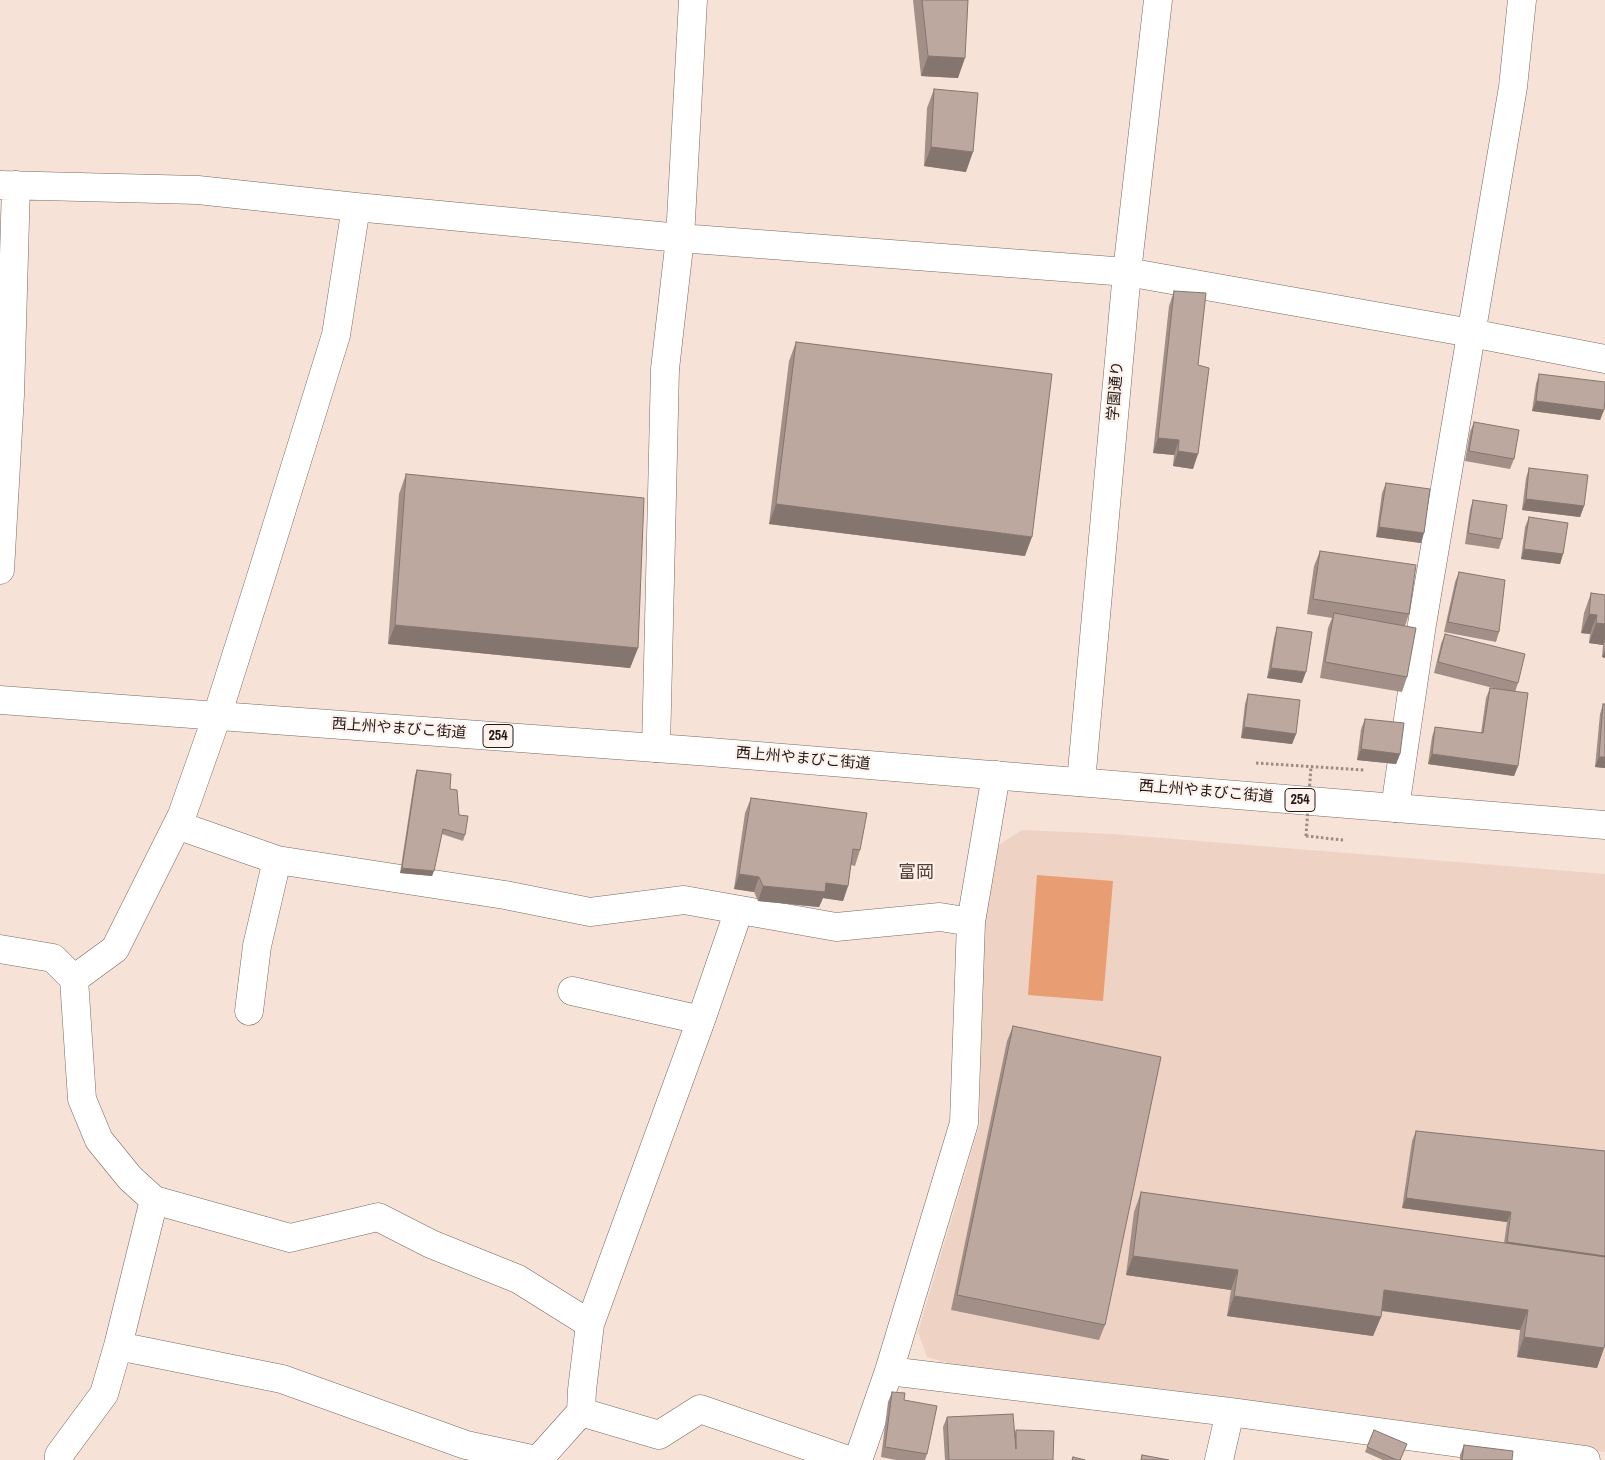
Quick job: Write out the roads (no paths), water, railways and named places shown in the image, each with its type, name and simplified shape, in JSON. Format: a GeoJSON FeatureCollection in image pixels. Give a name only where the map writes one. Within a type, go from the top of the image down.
{"type":"FeatureCollection","features":[{"type":"Feature","properties":{"kind":"main road"},"geometry":{"type":"LineString","coordinates":[[656,748],[665,369],[680,238],[693,0]]}},
{"type":"Feature","properties":{"kind":"main road","name":"学園通り"},"geometry":{"type":"LineString","coordinates":[[1082,782],[1127,272],[1158,0]]}},
{"type":"Feature","properties":{"kind":"main road"},"geometry":{"type":"LineString","coordinates":[[1395,808],[1422,624],[1513,87],[1522,0]]}},
{"type":"Feature","properties":{"kind":"main road"},"geometry":{"type":"LineString","coordinates":[[0,570],[10,395],[8,185],[198,190],[680,238],[1127,272],[1471,333],[1605,359]]}},
{"type":"Feature","properties":{"kind":"main road"},"geometry":{"type":"LineString","coordinates":[[74,979],[115,949],[182,815],[217,716],[336,335],[356,207]]}},
{"type":"Feature","properties":{"kind":"main road","name":"西上州やまびこ街道"},"geometry":{"type":"LineString","coordinates":[[0,700],[656,748],[1605,825]]}},
{"type":"Feature","properties":{"kind":"main road"},"geometry":{"type":"LineString","coordinates":[[858,1460],[889,1371],[964,1123],[971,922],[996,775]]}},
{"type":"Feature","properties":{"kind":"main road"},"geometry":{"type":"LineString","coordinates":[[177,825],[277,860],[504,895],[590,912],[684,900],[836,927],[940,916],[971,922]]}},
{"type":"Feature","properties":{"kind":"main road"},"geometry":{"type":"LineString","coordinates":[[249,1011],[257,946],[277,860]]}},
{"type":"Feature","properties":{"kind":"main road"},"geometry":{"type":"LineString","coordinates":[[118,1346],[282,1379],[462,1452],[537,1460],[581,1412],[590,1324],[739,910]]}},
{"type":"Feature","properties":{"kind":"main road"},"geometry":{"type":"LineString","coordinates":[[0,949],[53,958],[74,979],[82,1099],[99,1140],[130,1178],[154,1200],[290,1238],[378,1217],[431,1244],[518,1279],[590,1324]]}},
{"type":"Feature","properties":{"kind":"main road"},"geometry":{"type":"LineString","coordinates":[[572,991],[701,1020]]}},
{"type":"Feature","properties":{"kind":"main road"},"geometry":{"type":"LineString","coordinates":[[59,1460],[104,1394],[118,1346],[154,1200]]}},
{"type":"Feature","properties":{"kind":"main road"},"geometry":{"type":"LineString","coordinates":[[889,1371],[1230,1412],[1528,1456],[1586,1460]]}},
{"type":"Feature","properties":{"kind":"main road"},"geometry":{"type":"LineString","coordinates":[[581,1412],[659,1435],[700,1410],[848,1460]]}},
{"type":"Feature","properties":{"kind":"main road"},"geometry":{"type":"LineString","coordinates":[[1219,1460],[1230,1412]]}},
{"type":"Feature","properties":{"kind":"district","name":"富岡"},"geometry":{"type":"Point","coordinates":[916,873]}}]}
